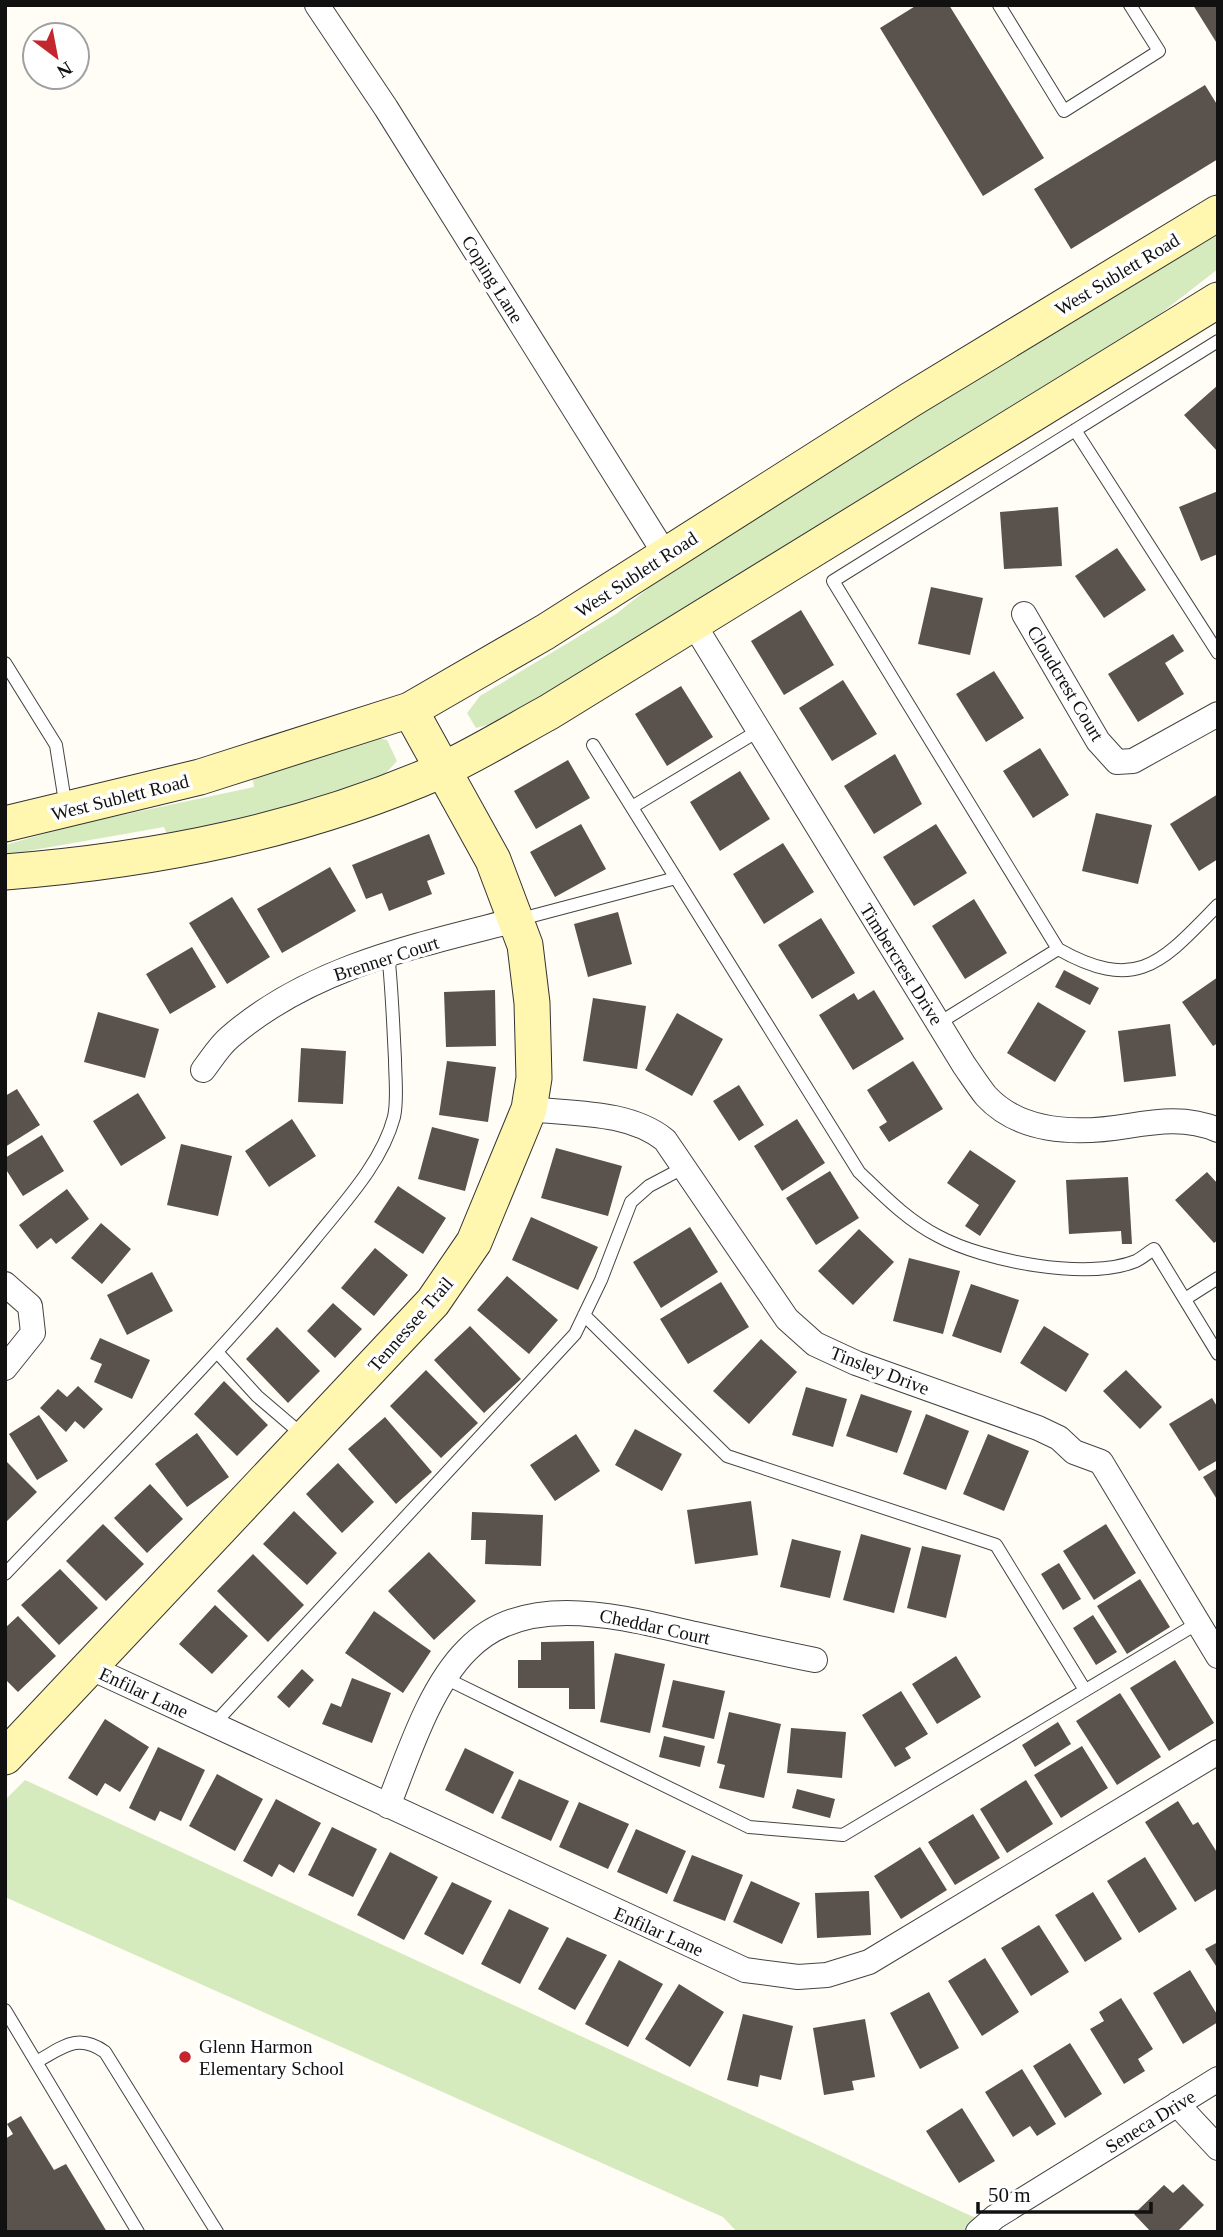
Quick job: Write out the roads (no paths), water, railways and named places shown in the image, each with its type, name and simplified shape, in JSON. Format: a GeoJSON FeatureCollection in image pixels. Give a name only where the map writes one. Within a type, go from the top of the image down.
{"type":"FeatureCollection","features":[{"type":"Feature","properties":{"kind":"main road","name":"West Sublett Road"},"geometry":{"type":"LineString","coordinates":[[5,824],[200,777],[410,710],[489,666],[910,400],[1218,213]]}},
{"type":"Feature","properties":{"kind":"main road"},"geometry":{"type":"LineString","coordinates":[[5,872],[74,867],[199,846],[322,817],[444,769],[549,712],[1218,300]]}},
{"type":"Feature","properties":{"kind":"main road","name":"Tennessee Trail"},"geometry":{"type":"LineString","coordinates":[[5,1757],[448,1283],[474,1241],[529,1109],[534,1078],[532,1003],[525,945],[493,860],[410,710]]}},
{"type":"Feature","properties":{"kind":"street","name":"Coping Lane"},"geometry":{"type":"LineString","coordinates":[[317,5],[386,108],[665,554]]}},
{"type":"Feature","properties":{"kind":"street","name":"Cloudcrest Court"},"geometry":{"type":"LineString","coordinates":[[1024,614],[1098,741],[1117,762],[1133,761],[1218,714]]}},
{"type":"Feature","properties":{"kind":"street","name":"Timbercrest Drive"},"geometry":{"type":"LineString","coordinates":[[692,623],[987,1096],[1011,1116],[1060,1130],[1098,1130],[1161,1120],[1217,1127]]}},
{"type":"Feature","properties":{"kind":"street","name":"Brenner Court"},"geometry":{"type":"LineString","coordinates":[[203,1070],[229,1038],[267,1011],[339,970],[388,953],[516,920]]}},
{"type":"Feature","properties":{"kind":"street","name":"Tinsley Drive"},"geometry":{"type":"LineString","coordinates":[[529,1109],[630,1121],[649,1127],[665,1140],[787,1319],[815,1344],[856,1363],[1038,1428],[1059,1438],[1074,1452],[1101,1462],[1218,1656]]}},
{"type":"Feature","properties":{"kind":"street"},"geometry":{"type":"LineString","coordinates":[[5,1284],[30,1306],[33,1333],[5,1368]]}},
{"type":"Feature","properties":{"kind":"street","name":"Cheddar Court"},"geometry":{"type":"LineString","coordinates":[[388,1805],[429,1705],[467,1650],[495,1630],[520,1620],[557,1614],[600,1613],[815,1660]]}},
{"type":"Feature","properties":{"kind":"street","name":"Enfilar Lane"},"geometry":{"type":"LineString","coordinates":[[89,1667],[745,1970],[798,1977],[827,1975],[880,1955],[1218,1752]]}},
{"type":"Feature","properties":{"kind":"street","name":"Seneca Drive"},"geometry":{"type":"LineString","coordinates":[[978,2232],[995,2217],[1218,2079]]}},
{"type":"Feature","properties":{"kind":"street"},"geometry":{"type":"LineString","coordinates":[[1177,2104],[1218,2148]]}},
{"type":"Feature","properties":{"kind":"lane"},"geometry":{"type":"LineString","coordinates":[[999,5],[1064,111],[1158,51],[1130,5]]}},
{"type":"Feature","properties":{"kind":"lane"},"geometry":{"type":"LineString","coordinates":[[1218,341],[833,581],[1058,950],[1084,964],[1116,973],[1150,965],[1172,952],[1218,905]]}},
{"type":"Feature","properties":{"kind":"lane"},"geometry":{"type":"LineString","coordinates":[[1075,430],[1218,653]]}},
{"type":"Feature","properties":{"kind":"lane"},"geometry":{"type":"LineString","coordinates":[[5,663],[56,745],[67,811]]}},
{"type":"Feature","properties":{"kind":"lane"},"geometry":{"type":"LineString","coordinates":[[632,807],[758,731]]}},
{"type":"Feature","properties":{"kind":"lane"},"geometry":{"type":"LineString","coordinates":[[593,745],[859,1172],[895,1208],[939,1237],[990,1256],[1046,1268],[1100,1266],[1136,1261],[1154,1249],[1218,1354]]}},
{"type":"Feature","properties":{"kind":"lane"},"geometry":{"type":"LineString","coordinates":[[516,920],[676,878]]}},
{"type":"Feature","properties":{"kind":"lane"},"geometry":{"type":"LineString","coordinates":[[939,1023],[1058,950]]}},
{"type":"Feature","properties":{"kind":"lane"},"geometry":{"type":"LineString","coordinates":[[5,1574],[217,1352],[345,1203],[382,1148],[394,1116],[396,1088],[393,993],[388,953]]}},
{"type":"Feature","properties":{"kind":"lane"},"geometry":{"type":"LineString","coordinates":[[214,1724],[575,1334],[631,1202],[649,1186],[683,1168]]}},
{"type":"Feature","properties":{"kind":"lane"},"geometry":{"type":"LineString","coordinates":[[1185,1299],[1218,1278]]}},
{"type":"Feature","properties":{"kind":"lane"},"geometry":{"type":"LineString","coordinates":[[584,1315],[727,1456],[996,1545],[1085,1690]]}},
{"type":"Feature","properties":{"kind":"lane"},"geometry":{"type":"LineString","coordinates":[[217,1352],[257,1396],[306,1438]]}},
{"type":"Feature","properties":{"kind":"lane"},"geometry":{"type":"LineString","coordinates":[[447,1679],[749,1827],[843,1835],[1198,1623]]}},
{"type":"Feature","properties":{"kind":"lane"},"geometry":{"type":"LineString","coordinates":[[5,2010],[138,2232]]}},
{"type":"Feature","properties":{"kind":"lane"},"geometry":{"type":"LineString","coordinates":[[36,2063],[80,2041],[91,2042],[105,2052],[217,2232]]}},
{"type":"Feature","properties":{"kind":"place","name":"Glenn Harmon Elementary School"},"geometry":{"type":"Point","coordinates":[185,2057]}}]}
